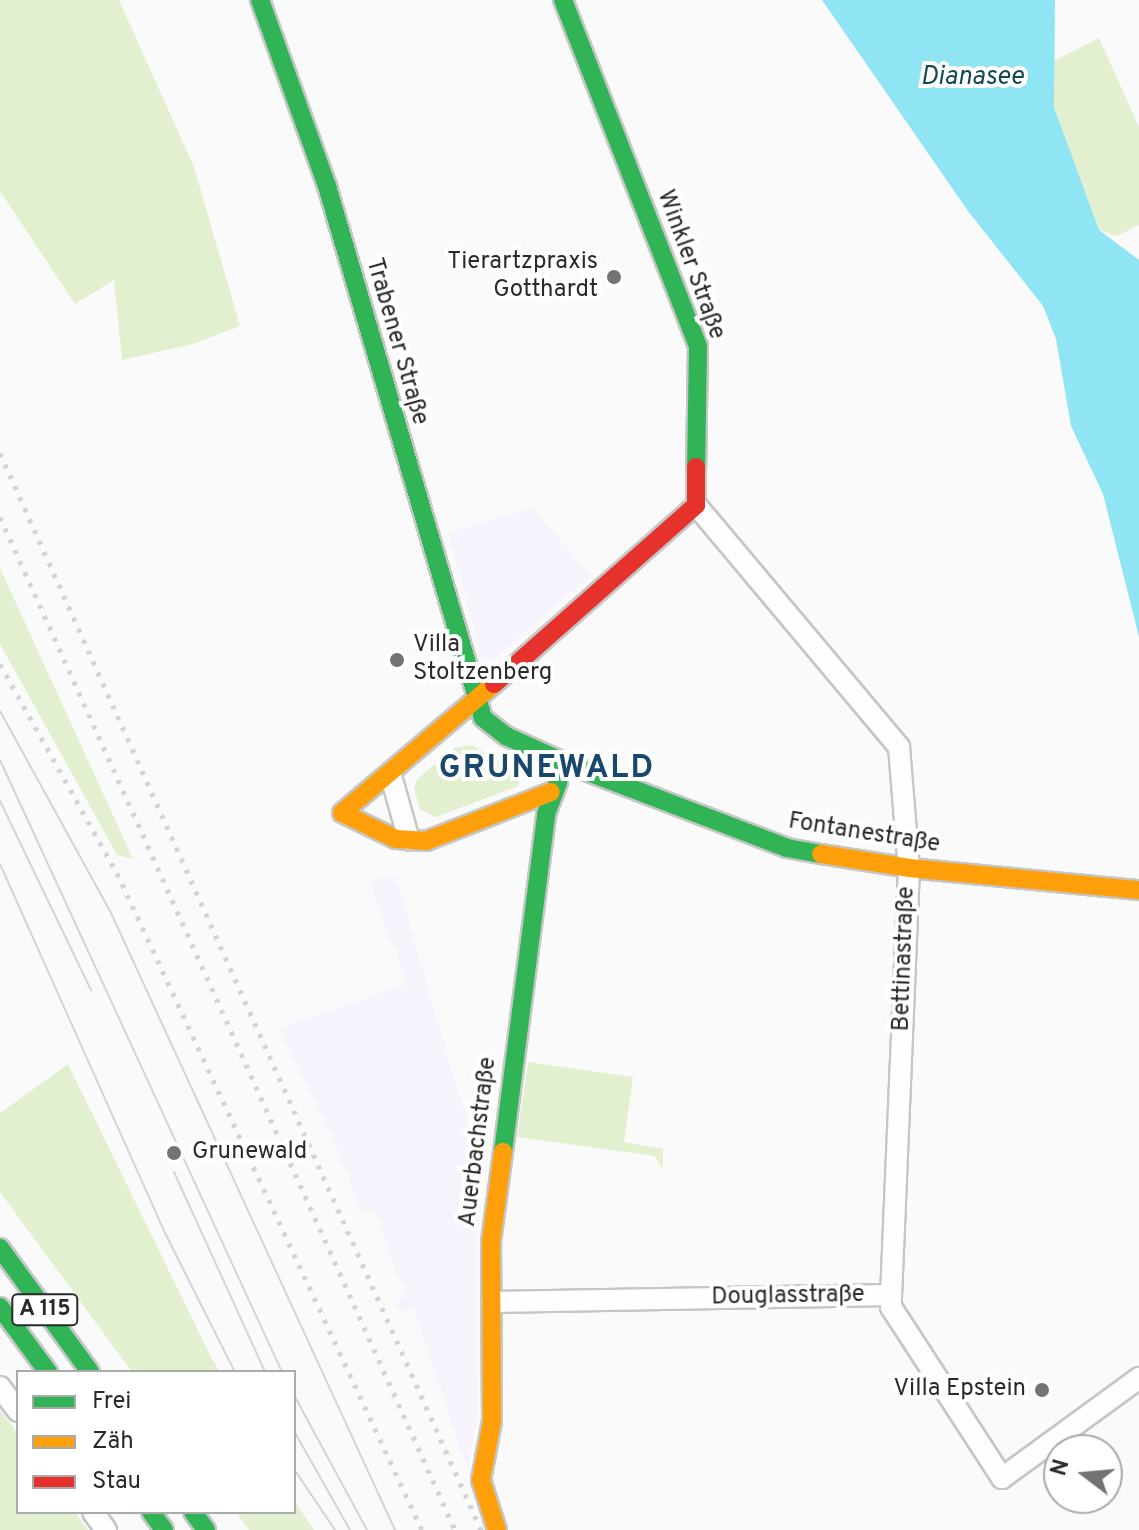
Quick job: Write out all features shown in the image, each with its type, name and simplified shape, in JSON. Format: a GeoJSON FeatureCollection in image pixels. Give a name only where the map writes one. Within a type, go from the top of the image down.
{"type":"FeatureCollection","features":[{"type":"Feature","properties":{"kind":"main road","name":"Trabener Straße"},"geometry":{"type":"LineString","coordinates":[[260,0],[327,186],[474,700]]}},
{"type":"Feature","properties":{"kind":"main road","name":"Winkler Straße"},"geometry":{"type":"LineString","coordinates":[[563,0],[698,346],[696,505]]}},
{"type":"Feature","properties":{"kind":"main road"},"geometry":{"type":"LineString","coordinates":[[551,792],[426,841],[409,840],[342,813],[391,776],[696,505]]}},
{"type":"Feature","properties":{"kind":"main road","name":"Fontanestraße"},"geometry":{"type":"LineString","coordinates":[[474,700],[494,728],[570,765],[787,848],[909,868],[1139,890]]}},
{"type":"Feature","properties":{"kind":"main road","name":"Auerbachstraße"},"geometry":{"type":"LineString","coordinates":[[497,1530],[481,1480],[492,1421],[491,1242],[502,1140],[551,792],[570,765]]}},
{"type":"Feature","properties":{"kind":"main road","name":"A 115"},"geometry":{"type":"LineString","coordinates":[[0,1248],[89,1370]]}},
{"type":"Feature","properties":{"kind":"main road","name":"A 115"},"geometry":{"type":"LineString","coordinates":[[0,1307],[47,1370]]}},
{"type":"Feature","properties":{"kind":"street","name":"Bettinastraße"},"geometry":{"type":"LineString","coordinates":[[696,505],[899,747],[909,868],[891,1295]]}},
{"type":"Feature","properties":{"kind":"street"},"geometry":{"type":"LineString","coordinates":[[391,776],[409,840]]}},
{"type":"Feature","properties":{"kind":"street","name":"Douglasstraße"},"geometry":{"type":"LineString","coordinates":[[492,1302],[891,1295],[891,1307],[1002,1478],[1139,1378]]}},
{"type":"Feature","properties":{"kind":"street"},"geometry":{"type":"LineString","coordinates":[[0,1387],[16,1408]]}},
{"type":"Feature","properties":{"kind":"shaded area"},"geometry":{"type":"Polygon","coordinates":[[[532,508],[591,575],[493,660],[482,657],[448,533],[532,508]]]}},
{"type":"Feature","properties":{"kind":"shaded area"},"geometry":{"type":"Polygon","coordinates":[[[396,876],[482,1174],[475,1250],[478,1409],[468,1469],[413,1309],[398,1310],[396,1304],[405,1293],[373,1209],[361,1213],[336,1146],[279,1028],[407,984],[369,882],[396,876]]]}},
{"type":"Feature","properties":{"kind":"green space"},"geometry":{"type":"Polygon","coordinates":[[[0,0],[119,0],[194,167],[240,326],[193,344],[122,360],[114,280],[75,304],[0,191],[0,0]]]}},
{"type":"Feature","properties":{"kind":"green space"},"geometry":{"type":"Polygon","coordinates":[[[1099,38],[1139,127],[1139,225],[1117,236],[1099,230],[1054,107],[1052,62],[1099,38]]]}},
{"type":"Feature","properties":{"kind":"green space"},"geometry":{"type":"Polygon","coordinates":[[[0,568],[133,859],[117,855],[0,644],[0,568]]]}},
{"type":"Feature","properties":{"kind":"green space"},"geometry":{"type":"Polygon","coordinates":[[[472,745],[518,772],[519,786],[436,817],[420,809],[414,789],[417,779],[454,748],[472,745]]]}},
{"type":"Feature","properties":{"kind":"green space"},"geometry":{"type":"Polygon","coordinates":[[[528,1062],[633,1077],[624,1142],[663,1149],[663,1171],[655,1156],[517,1137],[528,1062]]]}},
{"type":"Feature","properties":{"kind":"green space"},"geometry":{"type":"Polygon","coordinates":[[[68,1064],[219,1370],[131,1370],[0,1192],[0,1113],[68,1064]]]}},
{"type":"Feature","properties":{"kind":"green space"},"geometry":{"type":"Polygon","coordinates":[[[0,1410],[16,1431],[16,1514],[76,1514],[88,1530],[0,1530],[0,1410]]]}},
{"type":"Feature","properties":{"kind":"green space"},"geometry":{"type":"Polygon","coordinates":[[[296,1503],[314,1530],[249,1530],[237,1514],[296,1514],[296,1503]]]}},
{"type":"Feature","properties":{"kind":"water","name":"Dianasee"},"geometry":{"type":"Polygon","coordinates":[[[822,0],[1055,0],[1054,107],[1099,230],[1139,260],[1139,637],[1103,494],[1071,426],[1056,339],[1043,306],[968,211],[822,0]]]}},
{"type":"Feature","properties":{"kind":"tram line"},"geometry":{"type":"LineString","coordinates":[[0,711],[111,913],[395,1530]]}},
{"type":"Feature","properties":{"kind":"tram line"},"geometry":{"type":"LineString","coordinates":[[0,760],[281,1370]]}},
{"type":"Feature","properties":{"kind":"tram line"},"geometry":{"type":"LineString","coordinates":[[0,801],[91,990]]}},
{"type":"Feature","properties":{"kind":"tram line"},"geometry":{"type":"LineString","coordinates":[[0,864],[165,1233],[234,1370]]}},
{"type":"Feature","properties":{"kind":"tram line"},"geometry":{"type":"LineString","coordinates":[[174,1172],[264,1370]]}},
{"type":"Feature","properties":{"kind":"tram line"},"geometry":{"type":"LineString","coordinates":[[296,1399],[367,1530]]}},
{"type":"Feature","properties":{"kind":"tram line"},"geometry":{"type":"LineString","coordinates":[[296,1435],[350,1530]]}},
{"type":"Feature","properties":{"kind":"tram line"},"geometry":{"type":"LineString","coordinates":[[296,1472],[335,1530]]}},
{"type":"Feature","properties":{"kind":"railway"},"geometry":{"type":"LineString","coordinates":[[0,453],[481,1530]]}},
{"type":"Feature","properties":{"kind":"railway"},"geometry":{"type":"LineString","coordinates":[[0,517],[455,1530]]}},
{"type":"Feature","properties":{"kind":"railway"},"geometry":{"type":"LineString","coordinates":[[0,664],[117,873],[422,1530]]}},
{"type":"Feature","properties":{"kind":"traffic: fast"},"geometry":{"type":"LineString","coordinates":[[260,0],[327,186],[483,718],[506,736],[570,765],[787,848],[821,854]]}},
{"type":"Feature","properties":{"kind":"traffic: fast"},"geometry":{"type":"LineString","coordinates":[[563,0],[698,346],[696,467]]}},
{"type":"Feature","properties":{"kind":"traffic: fast"},"geometry":{"type":"LineString","coordinates":[[503,1152],[546,814],[558,782]]}},
{"type":"Feature","properties":{"kind":"traffic: fast"},"geometry":{"type":"LineString","coordinates":[[0,1248],[89,1370]]}},
{"type":"Feature","properties":{"kind":"traffic: fast"},"geometry":{"type":"LineString","coordinates":[[0,1307],[47,1370]]}},
{"type":"Feature","properties":{"kind":"traffic: fast"},"geometry":{"type":"LineString","coordinates":[[152,1514],[164,1530]]}},
{"type":"Feature","properties":{"kind":"traffic: fast"},"geometry":{"type":"LineString","coordinates":[[194,1514],[206,1530]]}},
{"type":"Feature","properties":{"kind":"traffic: slow"},"geometry":{"type":"LineString","coordinates":[[494,684],[342,813],[396,839],[426,841],[551,792]]}},
{"type":"Feature","properties":{"kind":"traffic: slow"},"geometry":{"type":"LineString","coordinates":[[821,854],[909,868],[1139,890]]}},
{"type":"Feature","properties":{"kind":"traffic: slow"},"geometry":{"type":"LineString","coordinates":[[497,1530],[481,1480],[492,1421],[491,1242],[503,1152]]}},
{"type":"Feature","properties":{"kind":"traffic: jam"},"geometry":{"type":"LineString","coordinates":[[494,684],[696,505],[696,467]]}},
{"type":"Feature","properties":{"kind":"place","name":"Tierartzpraxis Gotthardt"},"geometry":{"type":"Point","coordinates":[614,277]}},
{"type":"Feature","properties":{"kind":"place","name":"Villa Stoltzenberg"},"geometry":{"type":"Point","coordinates":[397,660]}},
{"type":"Feature","properties":{"kind":"place","name":"Grunewald"},"geometry":{"type":"Point","coordinates":[174,1153]}},
{"type":"Feature","properties":{"kind":"place","name":"Villa Epstein"},"geometry":{"type":"Point","coordinates":[1042,1390]}},
{"type":"Feature","properties":{"kind":"district","name":"GRUNEWALD"},"geometry":{"type":"Point","coordinates":[547,769]}}]}
